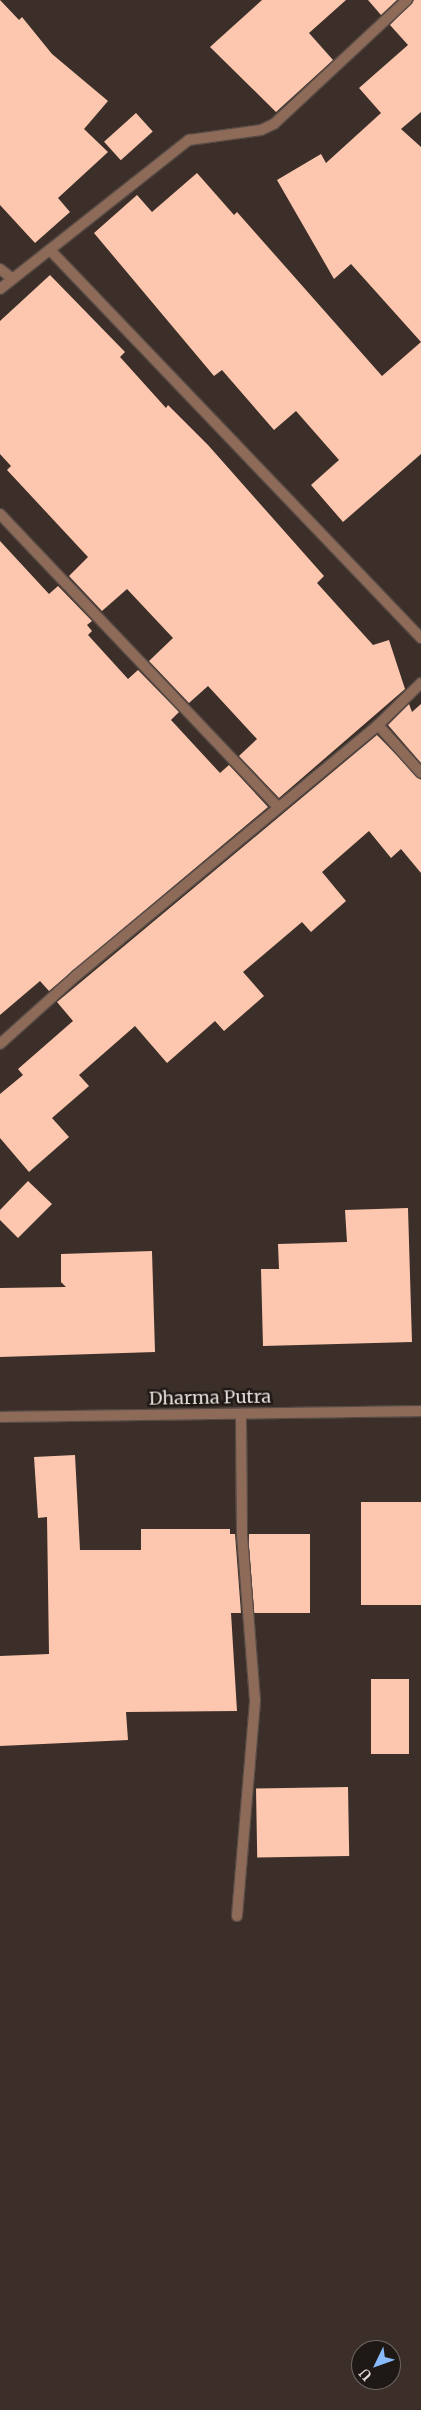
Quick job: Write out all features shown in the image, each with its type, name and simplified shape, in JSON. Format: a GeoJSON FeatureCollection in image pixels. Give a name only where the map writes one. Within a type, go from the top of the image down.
{"type":"FeatureCollection","features":[{"type":"Feature","properties":{"kind":"street"},"geometry":{"type":"LineString","coordinates":[[0,289],[189,140],[261,130],[274,124],[407,0]]}},
{"type":"Feature","properties":{"kind":"street"},"geometry":{"type":"LineString","coordinates":[[50,250],[421,638]]}},
{"type":"Feature","properties":{"kind":"street"},"geometry":{"type":"LineString","coordinates":[[0,269],[13,279]]}},
{"type":"Feature","properties":{"kind":"street"},"geometry":{"type":"LineString","coordinates":[[0,514],[277,806]]}},
{"type":"Feature","properties":{"kind":"street"},"geometry":{"type":"LineString","coordinates":[[0,1044],[277,806],[378,725],[421,683]]}},
{"type":"Feature","properties":{"kind":"street"},"geometry":{"type":"LineString","coordinates":[[378,725],[421,773]]}},
{"type":"Feature","properties":{"kind":"street","name":"Dharma Putra"},"geometry":{"type":"LineString","coordinates":[[0,1417],[421,1411]]}},
{"type":"Feature","properties":{"kind":"street"},"geometry":{"type":"LineString","coordinates":[[237,1916],[255,1700],[242,1533],[241,1414]]}},
{"type":"Feature","properties":{"kind":"building"},"geometry":{"type":"Polygon","coordinates":[[[0,0],[19,20],[22,17],[52,54],[108,101],[84,129],[108,152],[58,198],[70,212],[35,243],[0,205],[0,0]]]}},
{"type":"Feature","properties":{"kind":"building"},"geometry":{"type":"Polygon","coordinates":[[[262,0],[346,0],[309,33],[333,60],[276,112],[210,47],[262,0]]]}},
{"type":"Feature","properties":{"kind":"building"},"geometry":{"type":"Polygon","coordinates":[[[368,0],[397,0],[381,15],[368,0]]]}},
{"type":"Feature","properties":{"kind":"building"},"geometry":{"type":"Polygon","coordinates":[[[414,0],[421,0],[421,112],[401,129],[421,147],[421,342],[351,264],[334,279],[277,180],[321,154],[326,163],[381,113],[359,88],[408,45],[390,25],[414,0]]]}},
{"type":"Feature","properties":{"kind":"building"},"geometry":{"type":"Polygon","coordinates":[[[136,113],[153,132],[121,160],[104,142],[136,113]]]}},
{"type":"Feature","properties":{"kind":"building"},"geometry":{"type":"Polygon","coordinates":[[[197,173],[234,215],[237,212],[382,376],[421,342],[421,454],[343,522],[311,485],[339,460],[296,411],[274,430],[222,370],[214,376],[94,233],[137,195],[152,212],[197,173]]]}},
{"type":"Feature","properties":{"kind":"building"},"geometry":{"type":"Polygon","coordinates":[[[50,275],[125,352],[120,357],[166,408],[168,405],[208,445],[324,576],[317,583],[373,645],[389,640],[405,689],[279,798],[239,756],[257,739],[208,686],[189,703],[149,661],[173,638],[127,589],[102,611],[69,576],[88,557],[7,470],[11,466],[0,454],[0,321],[50,275]]]}},
{"type":"Feature","properties":{"kind":"building"},"geometry":{"type":"Polygon","coordinates":[[[0,541],[49,594],[58,586],[92,621],[87,625],[92,631],[88,635],[128,679],[138,670],[179,712],[171,720],[220,773],[229,765],[268,807],[49,991],[40,981],[0,1015],[0,541]]]}},
{"type":"Feature","properties":{"kind":"building"},"geometry":{"type":"Polygon","coordinates":[[[409,704],[412,712],[421,704],[421,763],[388,725],[409,704]]]}},
{"type":"Feature","properties":{"kind":"building"},"geometry":{"type":"Polygon","coordinates":[[[377,735],[421,780],[421,873],[401,849],[391,858],[369,831],[322,872],[346,901],[311,932],[302,922],[243,972],[264,996],[224,1031],[215,1021],[167,1063],[135,1026],[79,1075],[89,1086],[52,1118],[69,1137],[29,1172],[0,1138],[0,1094],[23,1075],[18,1069],[73,1021],[57,1002],[377,735]]]}},
{"type":"Feature","properties":{"kind":"building"},"geometry":{"type":"Polygon","coordinates":[[[28,1181],[52,1204],[18,1238],[0,1220],[0,1210],[28,1181]]]}},
{"type":"Feature","properties":{"kind":"building"},"geometry":{"type":"Polygon","coordinates":[[[408,1208],[412,1342],[263,1346],[261,1269],[279,1269],[278,1244],[347,1242],[345,1210],[408,1208]]]}},
{"type":"Feature","properties":{"kind":"building"},"geometry":{"type":"Polygon","coordinates":[[[152,1251],[155,1352],[0,1357],[0,1288],[66,1287],[61,1282],[61,1254],[152,1251]]]}},
{"type":"Feature","properties":{"kind":"building"},"geometry":{"type":"Polygon","coordinates":[[[75,1455],[80,1550],[141,1550],[141,1529],[230,1529],[230,1534],[235,1534],[241,1613],[231,1613],[237,1711],[126,1712],[128,1740],[0,1746],[0,1656],[49,1654],[47,1517],[38,1518],[34,1457],[75,1455]]]}},
{"type":"Feature","properties":{"kind":"building"},"geometry":{"type":"Polygon","coordinates":[[[361,1502],[421,1502],[421,1605],[361,1605],[361,1502]]]}},
{"type":"Feature","properties":{"kind":"building"},"geometry":{"type":"Polygon","coordinates":[[[249,1534],[310,1534],[310,1613],[249,1613],[249,1534]]]}},
{"type":"Feature","properties":{"kind":"building"},"geometry":{"type":"Polygon","coordinates":[[[371,1679],[409,1679],[409,1754],[371,1754],[371,1679]]]}},
{"type":"Feature","properties":{"kind":"building"},"geometry":{"type":"Polygon","coordinates":[[[348,1787],[349,1856],[257,1858],[256,1789],[348,1787]]]}}]}
